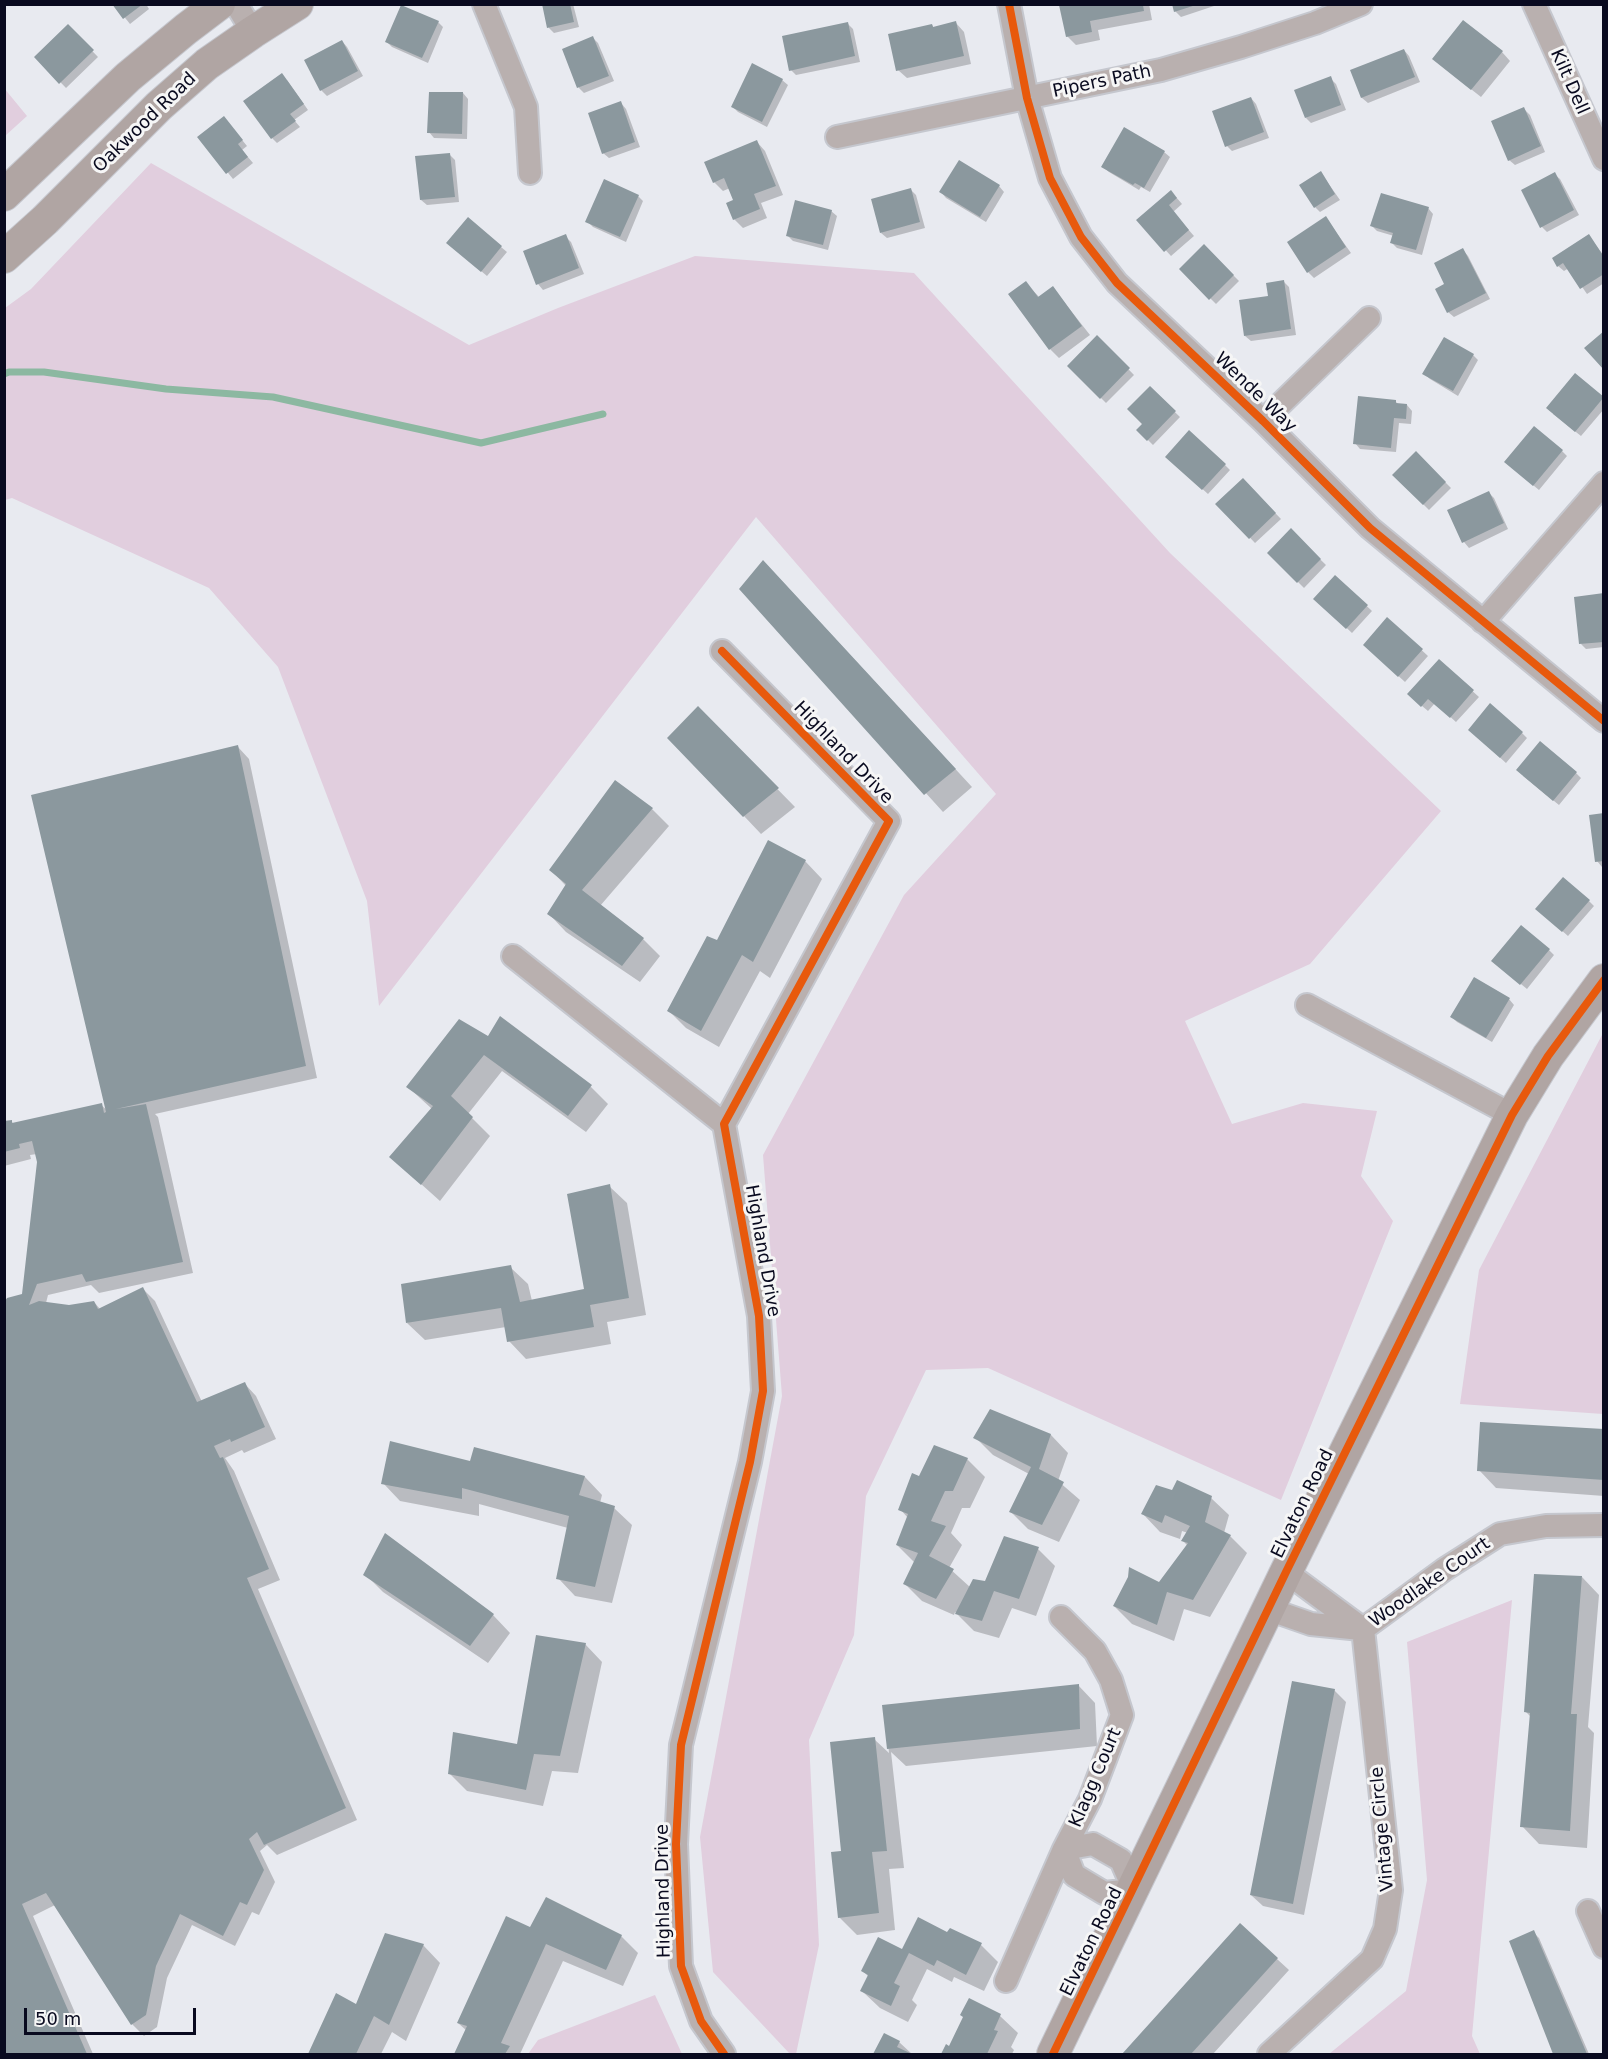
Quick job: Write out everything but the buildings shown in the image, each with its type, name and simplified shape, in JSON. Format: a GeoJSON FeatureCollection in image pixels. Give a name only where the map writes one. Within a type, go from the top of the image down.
{"type":"FeatureCollection","features":[{"type":"Feature","properties":{"kind":"street"},"geometry":{"type":"LineString","coordinates":[[4,195],[128,78],[219,4]]}},
{"type":"Feature","properties":{"kind":"street"},"geometry":{"type":"LineString","coordinates":[[236,4],[253,32]]}},
{"type":"Feature","properties":{"kind":"street","name":"Oakwood Road"},"geometry":{"type":"LineString","coordinates":[[4,257],[45,220],[159,106],[207,64],[297,4]]}},
{"type":"Feature","properties":{"kind":"street"},"geometry":{"type":"LineString","coordinates":[[484,4],[526,107],[530,173]]}},
{"type":"Feature","properties":{"kind":"street","name":"Wende Way"},"geometry":{"type":"LineString","coordinates":[[1009,4],[1028,98],[1050,178],[1081,237],[1118,283],[1263,421],[1370,528],[1604,721]]}},
{"type":"Feature","properties":{"kind":"street","name":"Pipers Path"},"geometry":{"type":"LineString","coordinates":[[837,136],[1161,69],[1241,47],[1315,23],[1361,4]]}},
{"type":"Feature","properties":{"kind":"street","name":"Kilt Dell"},"geometry":{"type":"LineString","coordinates":[[1534,4],[1604,159]]}},
{"type":"Feature","properties":{"kind":"street"},"geometry":{"type":"LineString","coordinates":[[128,78],[159,106]]}},
{"type":"Feature","properties":{"kind":"street"},"geometry":{"type":"LineString","coordinates":[[1263,421],[1369,318]]}},
{"type":"Feature","properties":{"kind":"street"},"geometry":{"type":"LineString","coordinates":[[1483,622],[1604,483]]}},
{"type":"Feature","properties":{"kind":"street","name":"Highland Drive"},"geometry":{"type":"LineString","coordinates":[[723,651],[889,821],[724,1124],[759,1316],[763,1391],[750,1462],[681,1745],[676,1844],[681,1966],[701,2021],[724,2055]]}},
{"type":"Feature","properties":{"kind":"street"},"geometry":{"type":"LineString","coordinates":[[513,956],[724,1124]]}},
{"type":"Feature","properties":{"kind":"street","name":"Elvaton Road"},"geometry":{"type":"LineString","coordinates":[[1053,2055],[1286,1572],[1512,1115],[1548,1056],[1604,980]]}},
{"type":"Feature","properties":{"kind":"street"},"geometry":{"type":"LineString","coordinates":[[1307,1005],[1512,1115]]}},
{"type":"Feature","properties":{"kind":"street","name":"Woodlake Court"},"geometry":{"type":"LineString","coordinates":[[1363,1629],[1445,1569],[1500,1534],[1546,1526],[1604,1525]]}},
{"type":"Feature","properties":{"kind":"street"},"geometry":{"type":"LineString","coordinates":[[1286,1572],[1363,1629]]}},
{"type":"Feature","properties":{"kind":"street"},"geometry":{"type":"LineString","coordinates":[[1268,1609],[1311,1624],[1363,1629]]}},
{"type":"Feature","properties":{"kind":"street","name":"Klagg Court"},"geometry":{"type":"LineString","coordinates":[[1006,1981],[1064,1849],[1090,1799],[1122,1715],[1111,1680],[1095,1651],[1061,1617]]}},
{"type":"Feature","properties":{"kind":"street","name":"Vintage Circle"},"geometry":{"type":"LineString","coordinates":[[1269,2055],[1372,1959],[1385,1929],[1391,1890],[1363,1629]]}},
{"type":"Feature","properties":{"kind":"street","name":"Klagg Court"},"geometry":{"type":"LineString","coordinates":[[1064,1849],[1093,1844],[1121,1860],[1134,1890]]}},
{"type":"Feature","properties":{"kind":"street"},"geometry":{"type":"LineString","coordinates":[[1064,1849],[1074,1875],[1104,1893],[1134,1890]]}},
{"type":"Feature","properties":{"kind":"street"},"geometry":{"type":"LineString","coordinates":[[1588,1911],[1604,1947]]}},
{"type":"Feature","properties":{"kind":"shaded area"},"geometry":{"type":"Polygon","coordinates":[[[4,88],[27,116],[5,136],[4,136],[4,88]]]}},
{"type":"Feature","properties":{"kind":"shaded area"},"geometry":{"type":"Polygon","coordinates":[[[151,163],[469,345],[558,308],[695,256],[914,273],[1170,553],[1441,811],[1310,964],[1185,1021],[1232,1124],[1303,1103],[1377,1111],[1361,1176],[1393,1221],[1281,1500],[988,1368],[926,1370],[866,1496],[854,1635],[809,1740],[819,1945],[796,2054],[790,2054],[713,1972],[700,1837],[782,1396],[763,1155],[904,895],[996,794],[756,517],[379,1006],[367,901],[278,667],[209,588],[12,498],[5,500],[5,308],[31,289],[151,163]]]}},
{"type":"Feature","properties":{"kind":"shaded area"},"geometry":{"type":"Polygon","coordinates":[[[1602,1035],[1603,1414],[1460,1404],[1479,1270],[1602,1035]]]}},
{"type":"Feature","properties":{"kind":"shaded area"},"geometry":{"type":"Polygon","coordinates":[[[1512,1600],[1472,2036],[1480,2054],[1329,2054],[1406,1991],[1427,1880],[1407,1642],[1512,1600]]]}},
{"type":"Feature","properties":{"kind":"shaded area"},"geometry":{"type":"Polygon","coordinates":[[[655,1995],[682,2054],[528,2054],[538,2040],[655,1995]]]}},
{"type":"Feature","properties":{"kind":"waterway"},"geometry":{"type":"LineString","coordinates":[[4,374],[44,372],[166,389],[273,397],[481,443],[603,414]]}},
{"type":"Feature","properties":{"kind":"cycle path"},"geometry":{"type":"LineString","coordinates":[[1009,4],[1027,98],[1050,178],[1081,237],[1117,283],[1263,421],[1370,528],[1604,721]]}},
{"type":"Feature","properties":{"kind":"cycle path"},"geometry":{"type":"LineString","coordinates":[[722,651],[889,821],[724,1124],[759,1316],[763,1391],[750,1462],[681,1745],[676,1844],[681,1966],[701,2021],[724,2054]]}},
{"type":"Feature","properties":{"kind":"cycle path"},"geometry":{"type":"LineString","coordinates":[[1053,2054],[1286,1572],[1512,1115],[1548,1056],[1604,980]]}}]}
